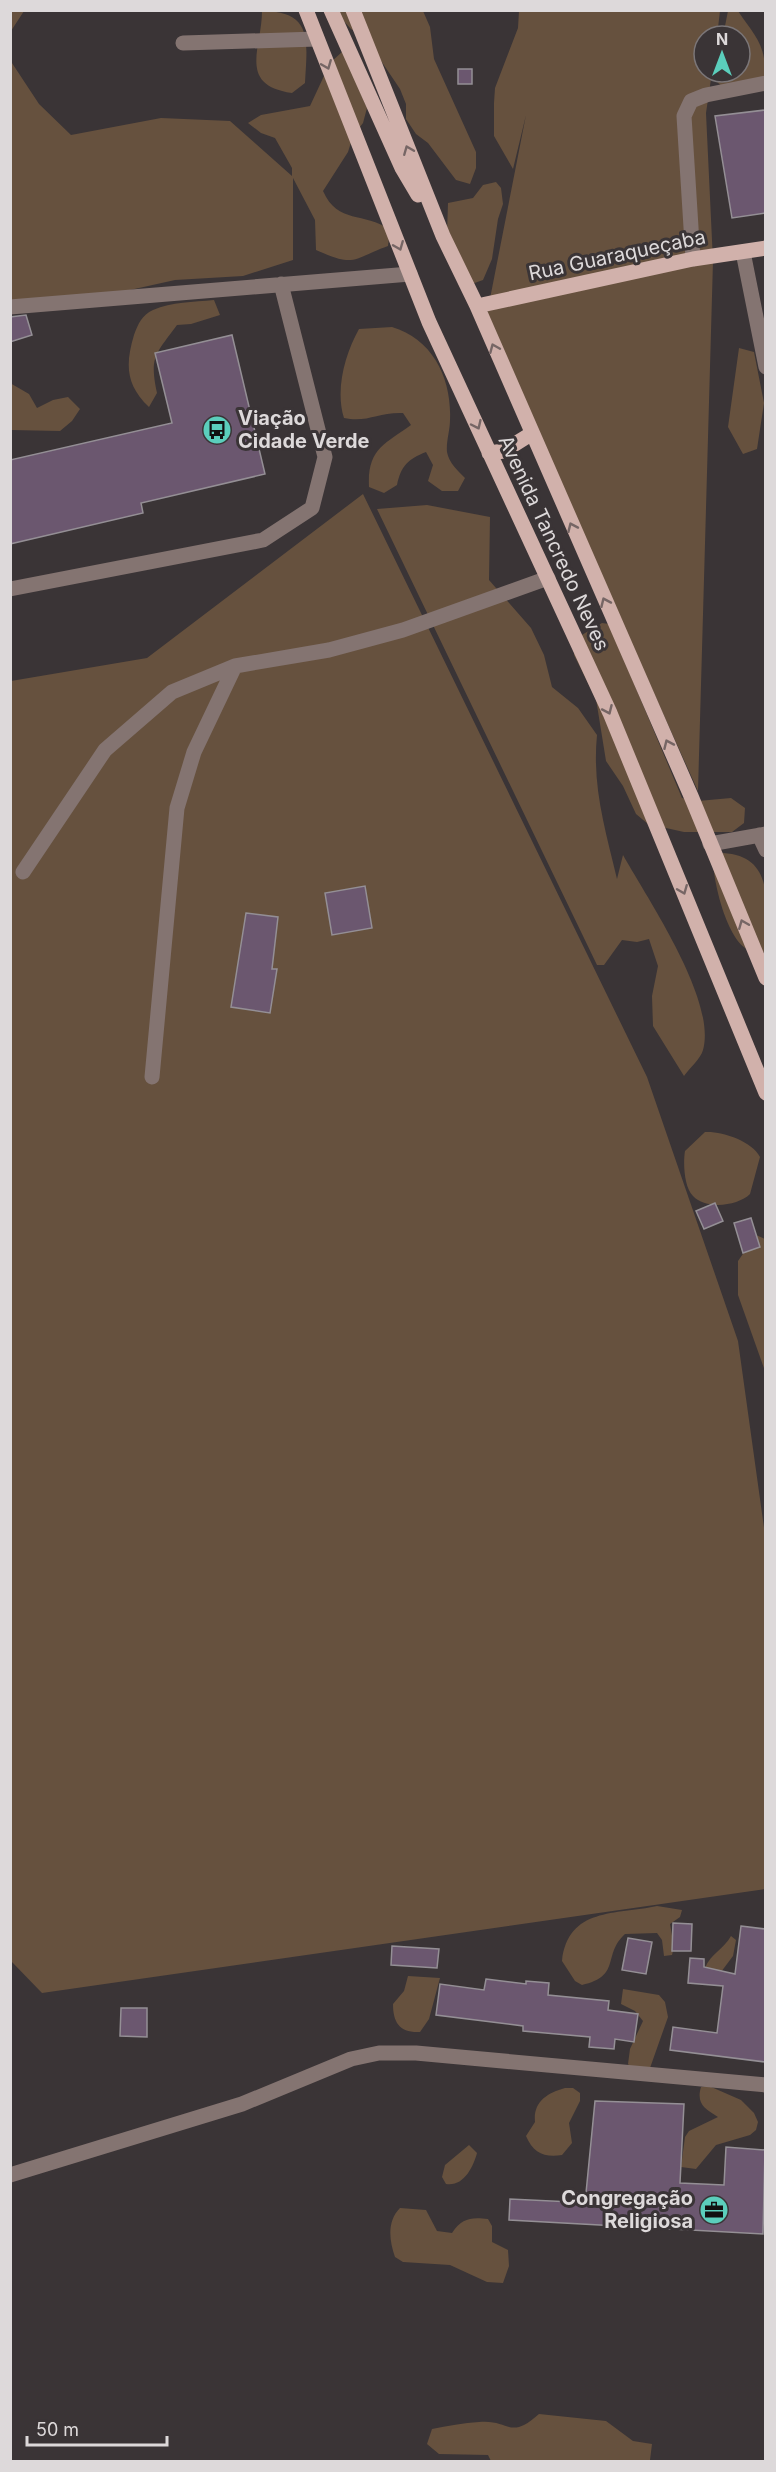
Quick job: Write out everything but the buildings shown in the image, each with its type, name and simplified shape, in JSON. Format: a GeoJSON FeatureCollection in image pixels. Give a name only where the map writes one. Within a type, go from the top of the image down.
{"type":"FeatureCollection","features":[{"type":"Feature","properties":{"kind":"main road","name":"Avenida Tancredo Neves"},"geometry":{"type":"LineString","coordinates":[[306,10],[410,274],[489,453],[610,713],[765,1093]]}},
{"type":"Feature","properties":{"kind":"main road"},"geometry":{"type":"LineString","coordinates":[[332,10],[402,168],[443,236]]}},
{"type":"Feature","properties":{"kind":"main road","name":"Avenida Tancredo Neves"},"geometry":{"type":"LineString","coordinates":[[353,10],[443,236],[477,306],[710,844],[765,978]]}},
{"type":"Feature","properties":{"kind":"main road","name":"Rua Guaraqueçaba"},"geometry":{"type":"LineString","coordinates":[[477,306],[693,259],[765,248]]}},
{"type":"Feature","properties":{"kind":"main road"},"geometry":{"type":"LineString","coordinates":[[489,453],[504,451],[531,434]]}},
{"type":"Feature","properties":{"kind":"street"},"geometry":{"type":"LineString","coordinates":[[183,43],[317,39]]}},
{"type":"Feature","properties":{"kind":"street"},"geometry":{"type":"LineString","coordinates":[[693,259],[684,116],[691,101],[706,95],[765,83]]}},
{"type":"Feature","properties":{"kind":"street"},"geometry":{"type":"LineString","coordinates":[[743,252],[765,368]]}},
{"type":"Feature","properties":{"kind":"street"},"geometry":{"type":"LineString","coordinates":[[10,307],[410,274]]}},
{"type":"Feature","properties":{"kind":"street"},"geometry":{"type":"LineString","coordinates":[[10,590],[263,540],[312,508],[325,457],[281,284]]}},
{"type":"Feature","properties":{"kind":"street"},"geometry":{"type":"LineString","coordinates":[[23,872],[105,750],[172,693],[235,666],[329,650],[402,630],[548,578]]}},
{"type":"Feature","properties":{"kind":"street"},"geometry":{"type":"LineString","coordinates":[[152,1077],[177,808],[194,752],[235,666]]}},
{"type":"Feature","properties":{"kind":"street"},"geometry":{"type":"LineString","coordinates":[[710,844],[762,834],[765,850]]}},
{"type":"Feature","properties":{"kind":"street"},"geometry":{"type":"LineString","coordinates":[[10,2175],[242,2104],[351,2059],[379,2053],[416,2053],[765,2085]]}},
{"type":"Feature","properties":{"kind":"shaded area"},"geometry":{"type":"Polygon","coordinates":[[[10,11],[24,11],[11,31],[10,11]]]}},
{"type":"Feature","properties":{"kind":"shaded area"},"geometry":{"type":"Polygon","coordinates":[[[262,11],[279,12],[291,16],[304,32],[306,42],[305,83],[292,93],[275,89],[264,82],[258,73],[256,63],[262,11]]]}},
{"type":"Feature","properties":{"kind":"shaded area"},"geometry":{"type":"Polygon","coordinates":[[[339,11],[423,11],[430,27],[434,59],[476,152],[476,168],[470,184],[456,180],[428,143],[416,134],[406,119],[406,104],[400,89],[365,37],[351,29],[341,18],[339,11]]]}},
{"type":"Feature","properties":{"kind":"shaded area"},"geometry":{"type":"Polygon","coordinates":[[[519,11],[720,11],[718,24],[692,24],[692,84],[710,84],[706,113],[713,261],[698,791],[536,432],[487,314],[526,115],[513,169],[494,136],[494,103],[495,88],[518,28],[519,11]]]}},
{"type":"Feature","properties":{"kind":"shaded area"},"geometry":{"type":"Polygon","coordinates":[[[728,11],[738,11],[747,24],[725,24],[728,11]]]}},
{"type":"Feature","properties":{"kind":"shaded area"},"geometry":{"type":"Polygon","coordinates":[[[752,31],[761,47],[765,64],[765,75],[760,81],[752,83],[752,31]]]}},
{"type":"Feature","properties":{"kind":"shaded area"},"geometry":{"type":"Polygon","coordinates":[[[343,51],[367,108],[363,123],[353,136],[348,152],[323,191],[336,209],[380,224],[390,230],[388,246],[354,260],[339,259],[316,250],[315,220],[293,178],[293,260],[243,276],[175,280],[112,294],[11,300],[10,60],[39,104],[71,135],[161,118],[230,121],[292,176],[292,168],[275,138],[261,133],[248,123],[261,115],[310,106],[330,63],[343,51]]]}},
{"type":"Feature","properties":{"kind":"shaded area"},"geometry":{"type":"Polygon","coordinates":[[[719,84],[745,84],[724,88],[719,84]]]}},
{"type":"Feature","properties":{"kind":"shaded area"},"geometry":{"type":"Polygon","coordinates":[[[496,182],[501,188],[503,204],[498,219],[492,259],[483,280],[469,285],[447,234],[448,203],[473,198],[483,185],[496,182]]]}},
{"type":"Feature","properties":{"kind":"shaded area"},"geometry":{"type":"Polygon","coordinates":[[[214,300],[220,315],[191,324],[177,325],[159,350],[154,363],[157,393],[149,407],[136,391],[129,365],[131,346],[141,320],[146,314],[160,307],[214,300]]]}},
{"type":"Feature","properties":{"kind":"shaded area"},"geometry":{"type":"Polygon","coordinates":[[[392,327],[419,341],[429,351],[443,376],[450,405],[447,452],[452,463],[465,478],[458,491],[442,491],[428,481],[433,465],[426,452],[414,457],[406,464],[397,485],[384,493],[369,487],[369,474],[375,456],[386,443],[411,425],[403,413],[359,419],[344,418],[341,407],[341,384],[349,350],[359,329],[392,327]]]}},
{"type":"Feature","properties":{"kind":"shaded area"},"geometry":{"type":"Polygon","coordinates":[[[739,348],[754,352],[764,403],[757,449],[743,454],[728,427],[739,348]]]}},
{"type":"Feature","properties":{"kind":"shaded area"},"geometry":{"type":"Polygon","coordinates":[[[10,383],[29,394],[37,408],[53,400],[68,397],[80,409],[72,421],[60,431],[11,430],[10,383]]]}},
{"type":"Feature","properties":{"kind":"shaded area"},"geometry":{"type":"Polygon","coordinates":[[[363,494],[647,1077],[738,1341],[766,1542],[765,1889],[42,1993],[11,1961],[11,681],[147,658],[363,494]]]}},
{"type":"Feature","properties":{"kind":"shaded area"},"geometry":{"type":"Polygon","coordinates":[[[427,505],[490,517],[489,580],[531,628],[544,655],[552,687],[578,708],[597,735],[598,790],[617,879],[623,855],[663,922],[700,1004],[705,1029],[703,1050],[684,1076],[653,1026],[652,996],[658,966],[649,939],[637,942],[622,940],[604,965],[597,965],[377,509],[427,505]]]}},
{"type":"Feature","properties":{"kind":"shaded area"},"geometry":{"type":"Polygon","coordinates":[[[602,623],[609,624],[682,798],[698,801],[731,798],[745,808],[744,823],[732,832],[684,832],[648,824],[636,814],[623,786],[606,761],[596,699],[574,655],[575,639],[602,623]]]}},
{"type":"Feature","properties":{"kind":"shaded area"},"geometry":{"type":"Polygon","coordinates":[[[723,853],[740,856],[752,863],[760,873],[764,886],[767,916],[766,948],[763,953],[750,951],[741,944],[728,923],[719,895],[713,859],[723,853]]]}},
{"type":"Feature","properties":{"kind":"shaded area"},"geometry":{"type":"Polygon","coordinates":[[[705,1132],[720,1133],[736,1138],[750,1146],[760,1157],[750,1194],[745,1198],[730,1204],[714,1205],[699,1200],[690,1192],[685,1175],[685,1151],[705,1132]]]}},
{"type":"Feature","properties":{"kind":"shaded area"},"geometry":{"type":"Polygon","coordinates":[[[756,1235],[765,1239],[765,1371],[738,1295],[738,1261],[756,1235]]]}},
{"type":"Feature","properties":{"kind":"shaded area"},"geometry":{"type":"Polygon","coordinates":[[[657,1906],[682,1910],[680,1917],[670,1924],[674,1947],[672,1955],[664,1956],[662,1940],[657,1933],[625,1934],[618,1942],[610,1964],[602,1976],[582,1985],[575,1981],[562,1961],[566,1944],[574,1931],[584,1922],[596,1917],[657,1906]]]}},
{"type":"Feature","properties":{"kind":"shaded area"},"geometry":{"type":"Polygon","coordinates":[[[731,1936],[736,1940],[733,1956],[721,1972],[705,1968],[710,1959],[731,1936]]]}},
{"type":"Feature","properties":{"kind":"shaded area"},"geometry":{"type":"Polygon","coordinates":[[[408,1976],[440,1978],[429,2019],[420,2032],[403,2029],[394,2017],[393,2004],[404,1991],[408,1976]]]}},
{"type":"Feature","properties":{"kind":"shaded area"},"geometry":{"type":"Polygon","coordinates":[[[623,1989],[659,1995],[665,2002],[668,2017],[650,2068],[633,2071],[628,2064],[630,2049],[643,2021],[635,2011],[621,2004],[623,1989]]]}},
{"type":"Feature","properties":{"kind":"shaded area"},"geometry":{"type":"Polygon","coordinates":[[[709,2086],[741,2100],[754,2113],[758,2122],[756,2130],[750,2135],[716,2145],[696,2169],[681,2167],[685,2137],[689,2131],[718,2117],[701,2102],[701,2087],[709,2086]]]}},
{"type":"Feature","properties":{"kind":"shaded area"},"geometry":{"type":"Polygon","coordinates":[[[565,2088],[573,2088],[580,2093],[580,2101],[569,2123],[572,2143],[562,2155],[545,2155],[532,2147],[526,2136],[535,2122],[536,2109],[542,2099],[565,2088]]]}},
{"type":"Feature","properties":{"kind":"shaded area"},"geometry":{"type":"Polygon","coordinates":[[[469,2145],[477,2153],[473,2165],[457,2183],[446,2184],[442,2177],[445,2165],[469,2145]]]}},
{"type":"Feature","properties":{"kind":"shaded area"},"geometry":{"type":"Polygon","coordinates":[[[400,2208],[426,2210],[437,2231],[452,2233],[463,2221],[477,2218],[488,2219],[492,2226],[492,2242],[508,2250],[509,2266],[503,2283],[487,2282],[450,2265],[403,2262],[395,2257],[390,2231],[393,2219],[400,2208]]]}},
{"type":"Feature","properties":{"kind":"shaded area"},"geometry":{"type":"Polygon","coordinates":[[[539,2414],[606,2421],[633,2441],[652,2444],[650,2460],[491,2461],[488,2455],[439,2454],[427,2444],[432,2429],[479,2422],[497,2423],[515,2428],[529,2422],[539,2414]]]}},
{"type":"Feature","properties":{"kind":"place","name":"Viação Cidade Verde"},"geometry":{"type":"Point","coordinates":[217,430]}},
{"type":"Feature","properties":{"kind":"place","name":"Congregação Religiosa"},"geometry":{"type":"Point","coordinates":[714,2210]}}]}
